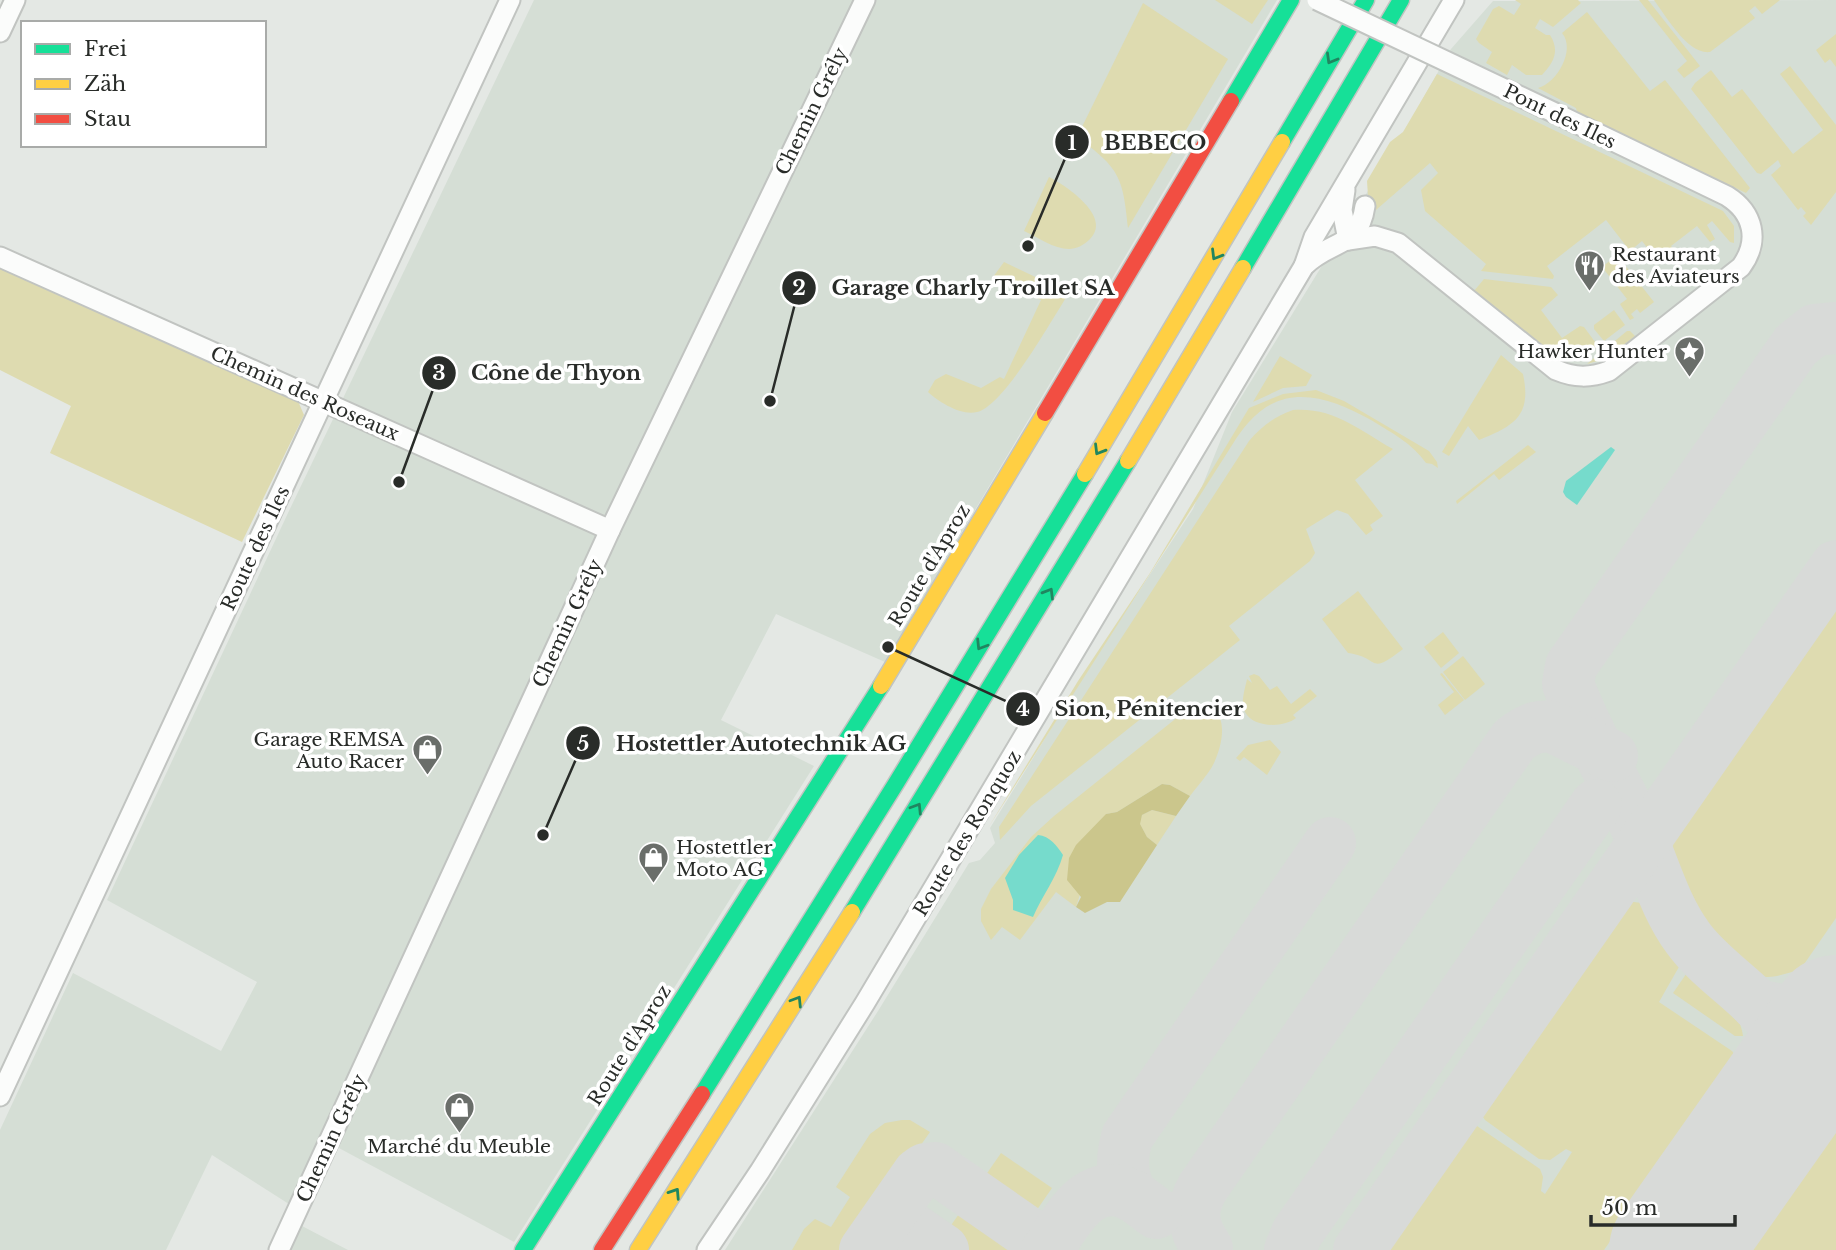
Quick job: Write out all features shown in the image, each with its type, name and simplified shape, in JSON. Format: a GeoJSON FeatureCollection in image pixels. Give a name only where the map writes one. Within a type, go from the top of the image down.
{"type":"FeatureCollection","features":[{"type":"Feature","properties":{"kind":"main road","name":"Route d'Aproz"},"geometry":{"type":"LineString","coordinates":[[523,1250],[891,656],[1291,0]]}},
{"type":"Feature","properties":{"kind":"main road"},"geometry":{"type":"LineString","coordinates":[[602,1250],[740,1036],[986,637],[1366,0]]}},
{"type":"Feature","properties":{"kind":"main road"},"geometry":{"type":"LineString","coordinates":[[638,1250],[863,896],[1047,596],[1401,0]]}},
{"type":"Feature","properties":{"kind":"street"},"geometry":{"type":"LineString","coordinates":[[0,32],[15,0]]}},
{"type":"Feature","properties":{"kind":"street","name":"Route des Iles"},"geometry":{"type":"LineString","coordinates":[[0,1096],[510,0]]}},
{"type":"Feature","properties":{"kind":"street","name":"Chemin Grély"},"geometry":{"type":"LineString","coordinates":[[279,1250],[610,530],[865,0]]}},
{"type":"Feature","properties":{"kind":"street","name":"Pont des Iles"},"geometry":{"type":"LineString","coordinates":[[1317,0],[1734,201],[1746,212],[1752,225],[1749,253],[1741,267]]}},
{"type":"Feature","properties":{"kind":"street","name":"Route des Ronquoz"},"geometry":{"type":"LineString","coordinates":[[707,1250],[865,1003],[1304,267],[1314,237],[1454,0]]}},
{"type":"Feature","properties":{"kind":"street","name":"Route des Ronquoz"},"geometry":{"type":"LineString","coordinates":[[1371,143],[1361,171],[1365,206],[1371,220],[1388,239],[1405,249],[1556,370],[1579,377],[1596,376],[1609,370],[1741,267]]}},
{"type":"Feature","properties":{"kind":"street","name":"Route des Ronquoz"},"geometry":{"type":"LineString","coordinates":[[1304,267],[1327,248],[1348,240],[1342,210],[1347,183]]}},
{"type":"Feature","properties":{"kind":"street"},"geometry":{"type":"LineString","coordinates":[[1348,240],[1362,225],[1365,206]]}},
{"type":"Feature","properties":{"kind":"street"},"geometry":{"type":"LineString","coordinates":[[1348,240],[1375,236],[1388,239]]}},
{"type":"Feature","properties":{"kind":"street","name":"Chemin des Roseaux"},"geometry":{"type":"LineString","coordinates":[[0,257],[610,530]]}},
{"type":"Feature","properties":{"kind":"shaded area"},"geometry":{"type":"Polygon","coordinates":[[[534,0],[1277,0],[885,662],[776,614],[721,720],[814,766],[514,1242],[337,1147],[302,1226],[348,1250],[288,1250],[292,1206],[212,1155],[166,1250],[0,1250],[0,1130],[73,973],[221,1051],[257,982],[107,900],[288,513],[534,0]]]}},
{"type":"Feature","properties":{"kind":"shaded area"},"geometry":{"type":"Polygon","coordinates":[[[1215,0],[1268,0],[1252,24],[1215,0]]]}},
{"type":"Feature","properties":{"kind":"shaded area"},"geometry":{"type":"Polygon","coordinates":[[[1515,0],[1578,0],[1581,3],[1553,27],[1540,19],[1535,28],[1550,35],[1555,46],[1550,66],[1542,75],[1526,75],[1512,65],[1507,75],[1486,63],[1492,52],[1476,39],[1493,9],[1499,6],[1514,15],[1521,4],[1515,0]]]}},
{"type":"Feature","properties":{"kind":"shaded area"},"geometry":{"type":"Polygon","coordinates":[[[1639,0],[1648,0],[1700,66],[1684,78],[1677,70],[1687,61],[1639,0]]]}},
{"type":"Feature","properties":{"kind":"shaded area"},"geometry":{"type":"Polygon","coordinates":[[[1654,0],[1780,0],[1762,14],[1755,6],[1749,11],[1755,18],[1710,52],[1702,51],[1686,41],[1654,0]]]}},
{"type":"Feature","properties":{"kind":"shaded area"},"geometry":{"type":"Polygon","coordinates":[[[1836,0],[1836,1250],[725,1250],[969,863],[980,860],[995,843],[990,828],[1089,667],[1193,509],[1232,412],[1403,134],[1451,49],[1493,1],[1836,0]]]}},
{"type":"Feature","properties":{"kind":"shaded area"},"geometry":{"type":"Polygon","coordinates":[[[1143,3],[1228,59],[1128,228],[1124,196],[1116,175],[1102,157],[1077,137],[1143,3]]]}},
{"type":"Feature","properties":{"kind":"shaded area"},"geometry":{"type":"Polygon","coordinates":[[[1587,12],[1650,91],[1665,80],[1750,188],[1746,193],[1577,112],[1576,108],[1538,88],[1552,80],[1566,57],[1566,40],[1562,33],[1587,12]]]}},
{"type":"Feature","properties":{"kind":"shaded area"},"geometry":{"type":"Polygon","coordinates":[[[1836,34],[1836,67],[1830,59],[1825,63],[1816,50],[1836,34]]]}},
{"type":"Feature","properties":{"kind":"shaded area"},"geometry":{"type":"Polygon","coordinates":[[[1790,66],[1836,125],[1836,192],[1811,225],[1803,216],[1806,213],[1801,207],[1798,210],[1771,175],[1781,166],[1778,160],[1761,174],[1757,173],[1691,89],[1711,70],[1732,97],[1742,89],[1793,154],[1823,130],[1780,74],[1790,66]]]}},
{"type":"Feature","properties":{"kind":"shaded area"},"geometry":{"type":"Polygon","coordinates":[[[1437,74],[1723,211],[1734,226],[1734,243],[1730,242],[1712,221],[1707,225],[1715,239],[1710,242],[1697,226],[1671,246],[1674,250],[1656,259],[1642,241],[1630,251],[1606,220],[1547,266],[1554,276],[1553,279],[1481,271],[1486,264],[1425,211],[1421,190],[1438,173],[1430,163],[1376,210],[1368,196],[1367,181],[1390,142],[1403,132],[1437,74]]]}},
{"type":"Feature","properties":{"kind":"shaded area"},"geometry":{"type":"Polygon","coordinates":[[[1049,177],[1076,195],[1092,213],[1096,222],[1095,231],[1089,240],[1080,246],[1069,249],[1057,247],[1024,231],[1049,177]]]}},
{"type":"Feature","properties":{"kind":"shaded area"},"geometry":{"type":"Polygon","coordinates":[[[1617,255],[1654,302],[1640,313],[1637,309],[1631,314],[1634,318],[1630,320],[1620,304],[1627,299],[1602,267],[1617,255]]]}},
{"type":"Feature","properties":{"kind":"shaded area"},"geometry":{"type":"Polygon","coordinates":[[[1004,262],[1069,293],[1027,360],[1000,395],[977,412],[957,410],[928,392],[935,380],[946,374],[981,388],[1000,377],[1004,379],[1041,300],[993,277],[1004,262]]]}},
{"type":"Feature","properties":{"kind":"shaded area"},"geometry":{"type":"Polygon","coordinates":[[[0,264],[298,401],[304,415],[242,542],[50,453],[71,406],[0,370],[0,264]]]}},
{"type":"Feature","properties":{"kind":"shaded area"},"geometry":{"type":"Polygon","coordinates":[[[1484,279],[1551,287],[1558,295],[1541,310],[1562,338],[1580,326],[1584,327],[1598,346],[1581,359],[1569,358],[1543,347],[1474,291],[1484,279]]]}},
{"type":"Feature","properties":{"kind":"shaded area"},"geometry":{"type":"Polygon","coordinates":[[[1614,310],[1625,325],[1604,341],[1594,329],[1594,325],[1614,310]]]}},
{"type":"Feature","properties":{"kind":"shaded area"},"geometry":{"type":"Polygon","coordinates":[[[1627,331],[1635,336],[1607,358],[1587,364],[1627,331]]]}},
{"type":"Feature","properties":{"kind":"shaded area"},"geometry":{"type":"Polygon","coordinates":[[[1501,355],[1523,374],[1525,400],[1518,418],[1502,430],[1479,440],[1468,426],[1449,456],[1442,452],[1501,355]]]}},
{"type":"Feature","properties":{"kind":"shaded area"},"geometry":{"type":"Polygon","coordinates":[[[1280,356],[1312,375],[1306,386],[1283,388],[1253,402],[1280,356]]]}},
{"type":"Feature","properties":{"kind":"shaded area"},"geometry":{"type":"Polygon","coordinates":[[[1316,390],[1344,401],[1429,451],[1438,468],[1426,463],[1394,434],[1340,405],[1308,397],[1292,398],[1262,410],[1237,438],[988,828],[1078,681],[1150,573],[1249,408],[1283,394],[1316,390]]]}},
{"type":"Feature","properties":{"kind":"shaded area"},"geometry":{"type":"Polygon","coordinates":[[[1293,410],[1308,410],[1334,416],[1393,449],[1355,480],[1383,516],[1370,525],[1373,530],[1366,535],[1348,514],[1337,510],[1306,529],[1315,553],[1310,561],[1229,626],[1240,640],[1031,806],[1000,840],[999,827],[1249,441],[1269,422],[1293,410]]]}},
{"type":"Feature","properties":{"kind":"shaded area"},"geometry":{"type":"Polygon","coordinates":[[[1528,445],[1536,452],[1499,480],[1494,474],[1457,504],[1456,501],[1528,445]]]}},
{"type":"Feature","properties":{"kind":"shaded area"},"geometry":{"type":"Polygon","coordinates":[[[1358,591],[1403,649],[1378,664],[1348,653],[1322,619],[1358,591]]]}},
{"type":"Feature","properties":{"kind":"shaded area"},"geometry":{"type":"Polygon","coordinates":[[[1836,591],[1836,918],[1800,970],[1768,977],[1749,973],[1731,963],[1714,947],[1700,928],[1679,884],[1674,863],[1674,836],[1695,793],[1836,591]]]}},
{"type":"Feature","properties":{"kind":"shaded area"},"geometry":{"type":"Polygon","coordinates":[[[1443,632],[1459,653],[1441,668],[1424,647],[1443,632]]]}},
{"type":"Feature","properties":{"kind":"shaded area"},"geometry":{"type":"Polygon","coordinates":[[[1463,656],[1485,684],[1465,700],[1443,672],[1463,656]]]}},
{"type":"Feature","properties":{"kind":"shaded area"},"geometry":{"type":"Polygon","coordinates":[[[1442,673],[1464,700],[1445,715],[1438,705],[1454,692],[1440,674],[1442,673]]]}},
{"type":"Feature","properties":{"kind":"shaded area"},"geometry":{"type":"Polygon","coordinates":[[[1249,676],[1259,676],[1270,690],[1277,686],[1291,704],[1310,689],[1317,696],[1293,715],[1296,718],[1291,721],[1277,725],[1261,724],[1249,717],[1243,704],[1247,679],[1252,683],[1249,676]]]}},
{"type":"Feature","properties":{"kind":"shaded area"},"geometry":{"type":"Polygon","coordinates":[[[1199,704],[1216,711],[1222,726],[1222,735],[1214,763],[1190,796],[1170,785],[1162,784],[1117,812],[1106,814],[1076,907],[1056,892],[1020,940],[1002,927],[991,940],[981,921],[981,909],[991,889],[1031,837],[1189,708],[1199,704]]]}},
{"type":"Feature","properties":{"kind":"shaded area"},"geometry":{"type":"Polygon","coordinates":[[[1270,740],[1281,752],[1267,775],[1244,757],[1240,761],[1236,758],[1248,745],[1270,740]]]}},
{"type":"Feature","properties":{"kind":"shaded area"},"geometry":{"type":"Polygon","coordinates":[[[1162,784],[1170,785],[1190,796],[1176,816],[1152,810],[1142,815],[1140,824],[1147,837],[1157,845],[1120,902],[1107,902],[1085,913],[1076,907],[1081,897],[1067,880],[1069,858],[1076,845],[1106,814],[1117,812],[1162,784]]]}},
{"type":"Feature","properties":{"kind":"shaded area"},"geometry":{"type":"Polygon","coordinates":[[[1152,810],[1176,816],[1157,845],[1147,837],[1139,823],[1142,815],[1152,810]]]}},
{"type":"Feature","properties":{"kind":"shaded area"},"geometry":{"type":"Polygon","coordinates":[[[1625,901],[1642,903],[1652,909],[1684,958],[1659,1002],[1732,1051],[1738,1059],[1604,1250],[1377,1250],[1457,1133],[1471,1124],[1540,1169],[1543,1177],[1541,1191],[1545,1194],[1572,1152],[1566,1149],[1550,1160],[1539,1159],[1485,1120],[1479,1111],[1479,1099],[1614,908],[1625,901]]]}},
{"type":"Feature","properties":{"kind":"shaded area"},"geometry":{"type":"Polygon","coordinates":[[[1691,967],[1730,1007],[1741,1026],[1743,1036],[1735,1036],[1673,993],[1691,967]]]}},
{"type":"Feature","properties":{"kind":"shaded area"},"geometry":{"type":"Polygon","coordinates":[[[910,1120],[930,1132],[847,1250],[792,1250],[804,1229],[815,1219],[831,1227],[850,1197],[836,1187],[870,1134],[885,1123],[910,1120]]]}},
{"type":"Feature","properties":{"kind":"shaded area"},"geometry":{"type":"Polygon","coordinates":[[[1836,1122],[1836,1250],[1747,1250],[1836,1122]]]}},
{"type":"Feature","properties":{"kind":"shaded area"},"geometry":{"type":"Polygon","coordinates":[[[1001,1153],[1052,1188],[1009,1250],[934,1250],[1001,1153]]]}},
{"type":"Feature","properties":{"kind":"water"},"geometry":{"type":"Polygon","coordinates":[[[1611,447],[1615,450],[1577,505],[1566,497],[1563,492],[1566,481],[1611,447]]]}},
{"type":"Feature","properties":{"kind":"water"},"geometry":{"type":"Polygon","coordinates":[[[1038,835],[1050,839],[1063,855],[1033,917],[1013,910],[1013,900],[1005,878],[1019,855],[1038,835]]]}},
{"type":"Feature","properties":{"kind":"taxiway"},"geometry":{"type":"LineString","coordinates":[[1780,1100],[1787,1066],[1779,1033],[1761,1008],[1710,963],[1680,927],[1634,822],[1568,684],[1571,666],[1796,345],[1815,330],[1836,328]]}},
{"type":"Feature","properties":{"kind":"taxiway"},"geometry":{"type":"LineString","coordinates":[[1359,1250],[1836,566]]}},
{"type":"Feature","properties":{"kind":"taxiway"},"geometry":{"type":"LineString","coordinates":[[1207,1248],[1198,1233],[1194,1218],[1196,1203],[1203,1187],[1514,740],[1532,729],[1553,727],[1612,756]]}},
{"type":"Feature","properties":{"kind":"taxiway"},"geometry":{"type":"LineString","coordinates":[[1290,1250],[1297,1233],[1596,805]]}},
{"type":"Feature","properties":{"kind":"taxiway"},"geometry":{"type":"LineString","coordinates":[[1132,1196],[1123,1167],[1127,1137],[1330,843]]}},
{"type":"Feature","properties":{"kind":"taxiway"},"geometry":{"type":"LineString","coordinates":[[1756,1004],[1796,1011],[1836,1004]]}},
{"type":"Feature","properties":{"kind":"taxiway"},"geometry":{"type":"LineString","coordinates":[[865,1250],[918,1174],[925,1169],[935,1168],[1053,1250]]}},
{"type":"Feature","properties":{"kind":"taxiway"},"geometry":{"type":"LineString","coordinates":[[1047,1250],[1076,1209],[1095,1194],[1106,1191],[1124,1192],[1156,1213]]}},
{"type":"Feature","properties":{"kind":"taxiway"},"geometry":{"type":"LineString","coordinates":[[883,1225],[897,1220],[943,1250]]}},
{"type":"Feature","properties":{"kind":"runway"},"geometry":{"type":"LineString","coordinates":[[1674,1250],[1836,1020]]}},
{"type":"Feature","properties":{"kind":"traffic: fast"},"geometry":{"type":"LineString","coordinates":[[1231,101],[1291,0]]}},
{"type":"Feature","properties":{"kind":"traffic: fast"},"geometry":{"type":"LineString","coordinates":[[1282,142],[1366,0]]}},
{"type":"Feature","properties":{"kind":"traffic: fast"},"geometry":{"type":"LineString","coordinates":[[1243,268],[1401,0]]}},
{"type":"Feature","properties":{"kind":"traffic: fast"},"geometry":{"type":"LineString","coordinates":[[852,912],[1128,461]]}},
{"type":"Feature","properties":{"kind":"traffic: fast"},"geometry":{"type":"LineString","coordinates":[[702,1094],[1085,474]]}},
{"type":"Feature","properties":{"kind":"traffic: fast"},"geometry":{"type":"LineString","coordinates":[[523,1250],[881,686]]}},
{"type":"Feature","properties":{"kind":"traffic: slow"},"geometry":{"type":"LineString","coordinates":[[1085,474],[1282,142]]}},
{"type":"Feature","properties":{"kind":"traffic: slow"},"geometry":{"type":"LineString","coordinates":[[1128,461],[1243,268]]}},
{"type":"Feature","properties":{"kind":"traffic: slow"},"geometry":{"type":"LineString","coordinates":[[881,686],[1045,413]]}},
{"type":"Feature","properties":{"kind":"traffic: slow"},"geometry":{"type":"LineString","coordinates":[[638,1250],[852,912]]}},
{"type":"Feature","properties":{"kind":"traffic: jam"},"geometry":{"type":"LineString","coordinates":[[1045,413],[1231,101]]}},
{"type":"Feature","properties":{"kind":"traffic: jam"},"geometry":{"type":"LineString","coordinates":[[602,1250],[702,1094]]}},
{"type":"Feature","properties":{"kind":"place","name":"BEBECO"},"geometry":{"type":"Point","coordinates":[1028,246]}},
{"type":"Feature","properties":{"kind":"place","name":"Restaurant des Aviateurs"},"geometry":{"type":"Point","coordinates":[1589,292]}},
{"type":"Feature","properties":{"kind":"place","name":"Hawker Hunter"},"geometry":{"type":"Point","coordinates":[1690,378]}},
{"type":"Feature","properties":{"kind":"place","name":"Garage Charly Troillet SA"},"geometry":{"type":"Point","coordinates":[770,401]}},
{"type":"Feature","properties":{"kind":"place","name":"Cône de Thyon"},"geometry":{"type":"Point","coordinates":[399,482]}},
{"type":"Feature","properties":{"kind":"place","name":"Sion, Pénitencier"},"geometry":{"type":"Point","coordinates":[888,647]}},
{"type":"Feature","properties":{"kind":"place","name":"Garage REMSA Auto Racer"},"geometry":{"type":"Point","coordinates":[427,777]}},
{"type":"Feature","properties":{"kind":"place","name":"Hostettler Autotechnik AG"},"geometry":{"type":"Point","coordinates":[543,835]}},
{"type":"Feature","properties":{"kind":"place","name":"Hostettler Moto AG"},"geometry":{"type":"Point","coordinates":[653,885]}},
{"type":"Feature","properties":{"kind":"place","name":"Marché du Meuble"},"geometry":{"type":"Point","coordinates":[459,1134]}}]}
